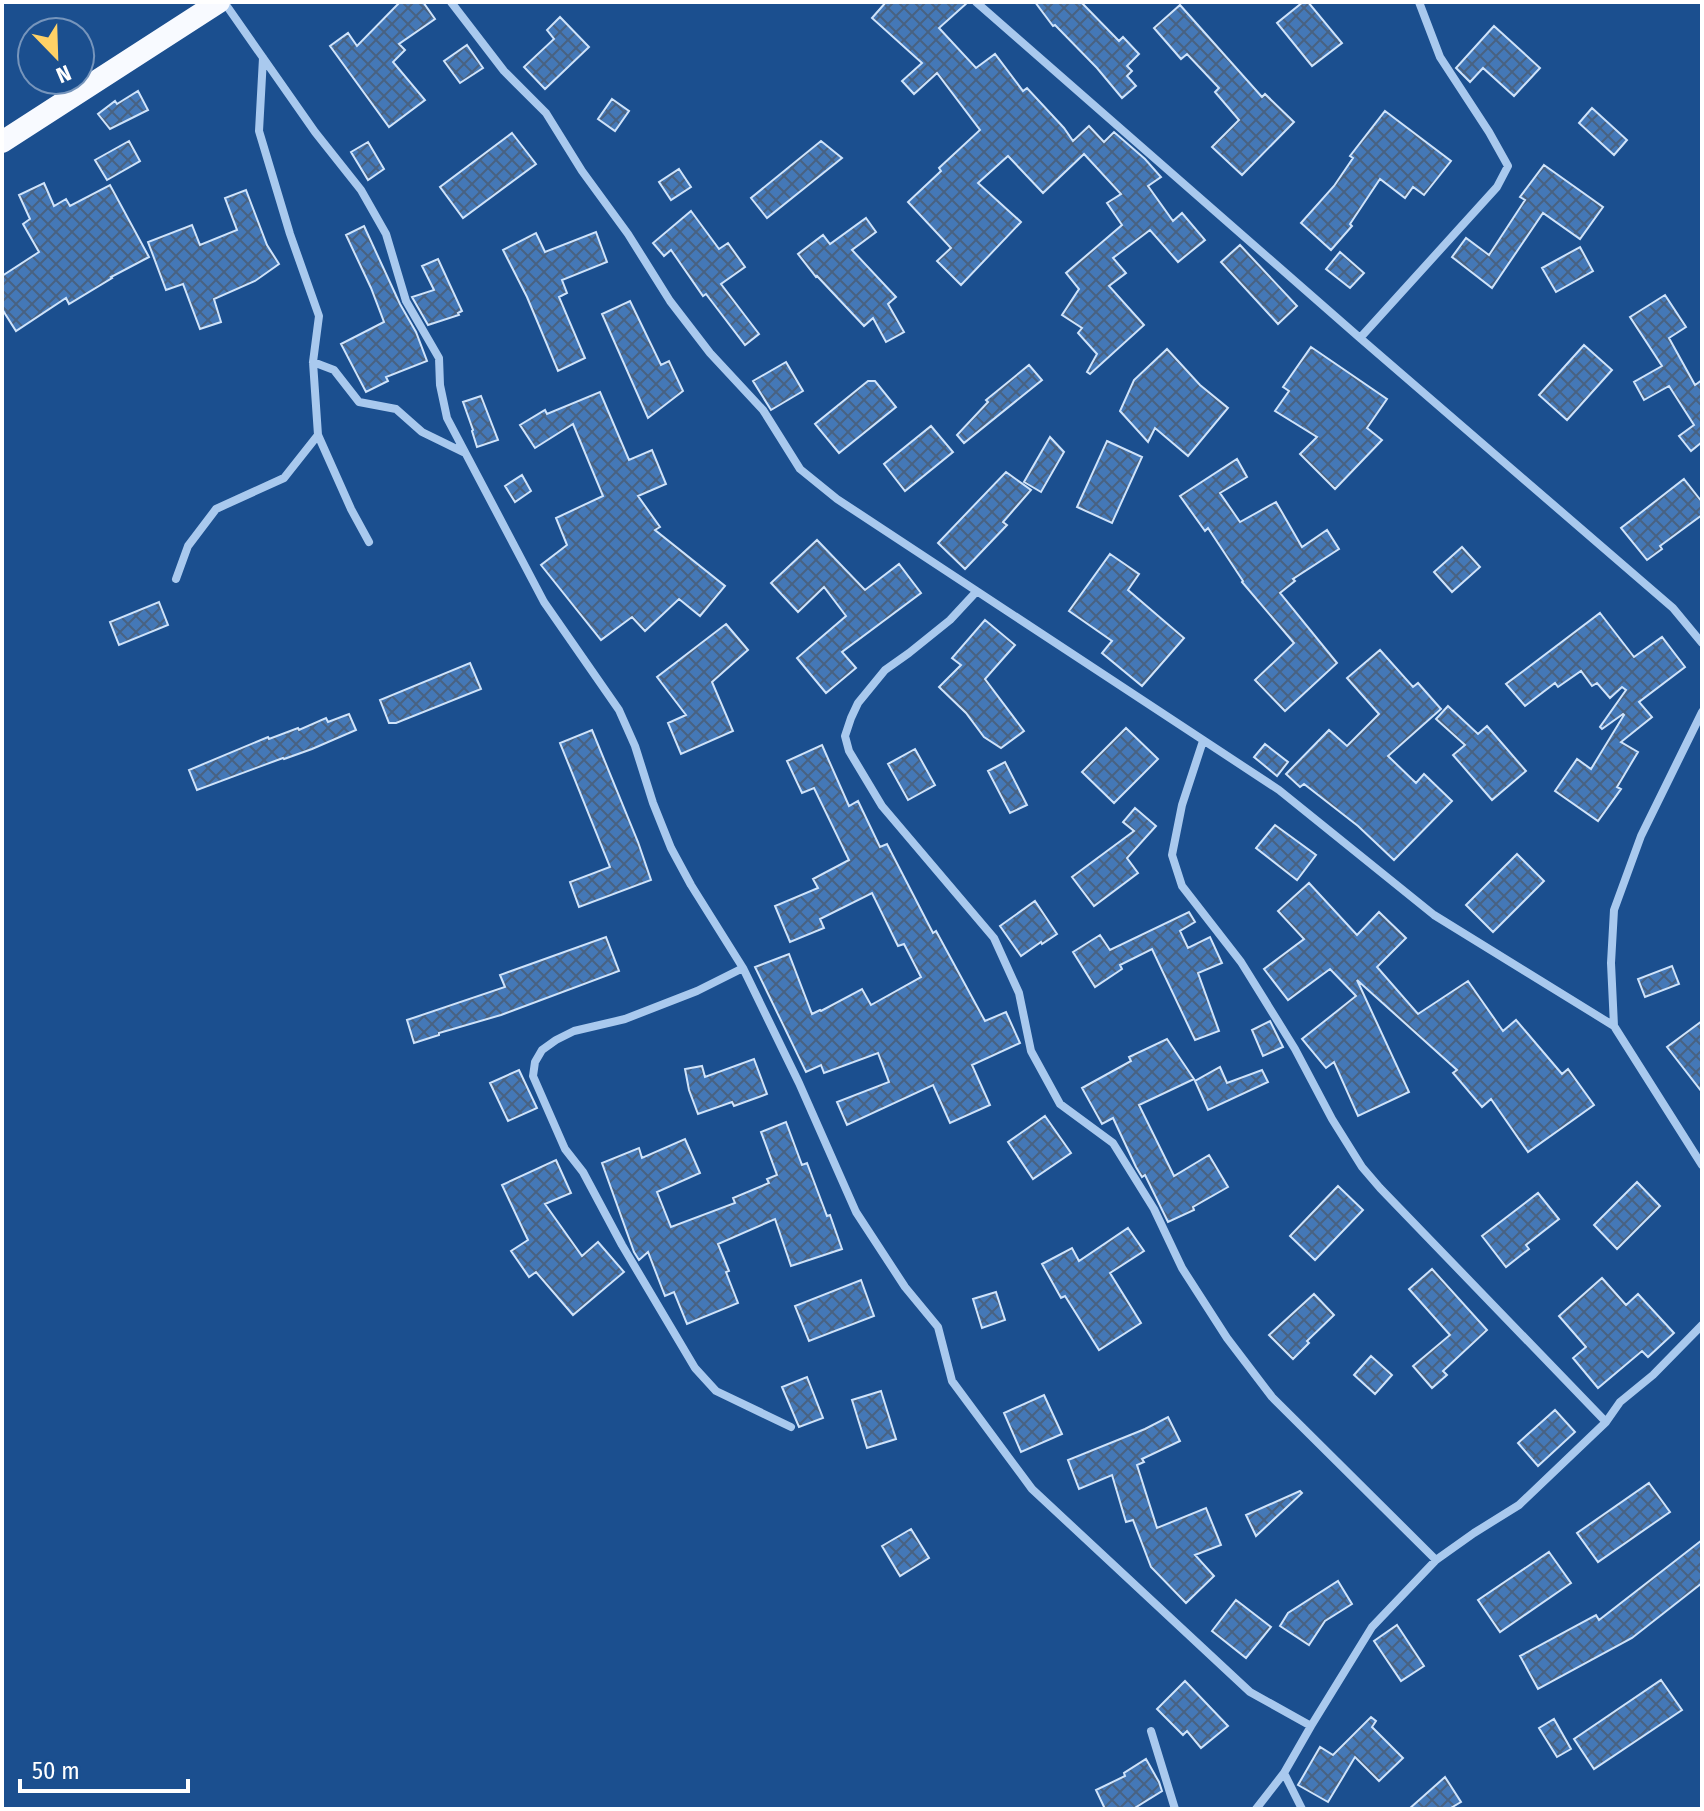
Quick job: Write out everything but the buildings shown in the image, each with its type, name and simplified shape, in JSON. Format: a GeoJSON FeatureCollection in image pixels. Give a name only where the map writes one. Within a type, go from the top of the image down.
{"type":"FeatureCollection","features":[{"type":"Feature","properties":{"kind":"highway"},"geometry":{"type":"LineString","coordinates":[[2,142],[222,2]]}},
{"type":"Feature","properties":{"kind":"street"},"geometry":{"type":"LineString","coordinates":[[222,2],[315,132],[361,190],[386,234],[406,301],[439,358],[440,385],[447,418],[544,602],[619,710],[671,848],[743,968],[799,1083],[856,1212],[905,1287],[938,1327],[952,1381],[1032,1489],[1250,1692],[1311,1726]]}},
{"type":"Feature","properties":{"kind":"street"},"geometry":{"type":"LineString","coordinates":[[451,2],[504,71],[546,113],[670,301],[710,353],[763,410],[800,469],[837,499],[1279,790],[1434,915],[1614,1026],[1702,1165]]}},
{"type":"Feature","properties":{"kind":"street"},"geometry":{"type":"LineString","coordinates":[[976,2],[1673,608],[1702,643]]}},
{"type":"Feature","properties":{"kind":"street"},"geometry":{"type":"LineString","coordinates":[[1360,338],[1497,187],[1508,166],[1440,57],[1419,2]]}},
{"type":"Feature","properties":{"kind":"street"},"geometry":{"type":"LineString","coordinates":[[263,57],[259,131],[319,316],[313,362],[318,435],[369,542]]}},
{"type":"Feature","properties":{"kind":"street"},"geometry":{"type":"LineString","coordinates":[[313,362],[334,370],[359,402],[396,409],[422,432],[465,453]]}},
{"type":"Feature","properties":{"kind":"street"},"geometry":{"type":"LineString","coordinates":[[176,579],[188,546],[216,509],[284,478],[318,435]]}},
{"type":"Feature","properties":{"kind":"street"},"geometry":{"type":"LineString","coordinates":[[976,592],[950,620],[885,670],[858,703],[845,736],[849,751],[882,806],[994,938],[1019,993],[1031,1051],[1060,1104],[1113,1143],[1154,1209],[1182,1268],[1227,1338],[1272,1397],[1436,1560]]}},
{"type":"Feature","properties":{"kind":"street"},"geometry":{"type":"LineString","coordinates":[[1614,1026],[1611,963],[1614,910],[1641,836],[1702,712]]}},
{"type":"Feature","properties":{"kind":"street"},"geometry":{"type":"LineString","coordinates":[[1203,741],[1182,805],[1172,855],[1182,886],[1241,962],[1362,1167],[1606,1422]]}},
{"type":"Feature","properties":{"kind":"street"},"geometry":{"type":"LineString","coordinates":[[743,968],[697,991],[625,1019],[574,1031],[556,1040],[542,1050],[535,1062],[533,1076],[565,1149],[583,1172],[695,1368],[716,1391],[791,1427]]}},
{"type":"Feature","properties":{"kind":"street"},"geometry":{"type":"LineString","coordinates":[[1256,1809],[1284,1773],[1372,1627],[1436,1560],[1519,1505],[1606,1422],[1620,1402],[1653,1375],[1702,1325]]}},
{"type":"Feature","properties":{"kind":"street"},"geometry":{"type":"LineString","coordinates":[[1151,1731],[1175,1809]]}},
{"type":"Feature","properties":{"kind":"street"},"geometry":{"type":"LineString","coordinates":[[1284,1773],[1302,1809]]}}]}
